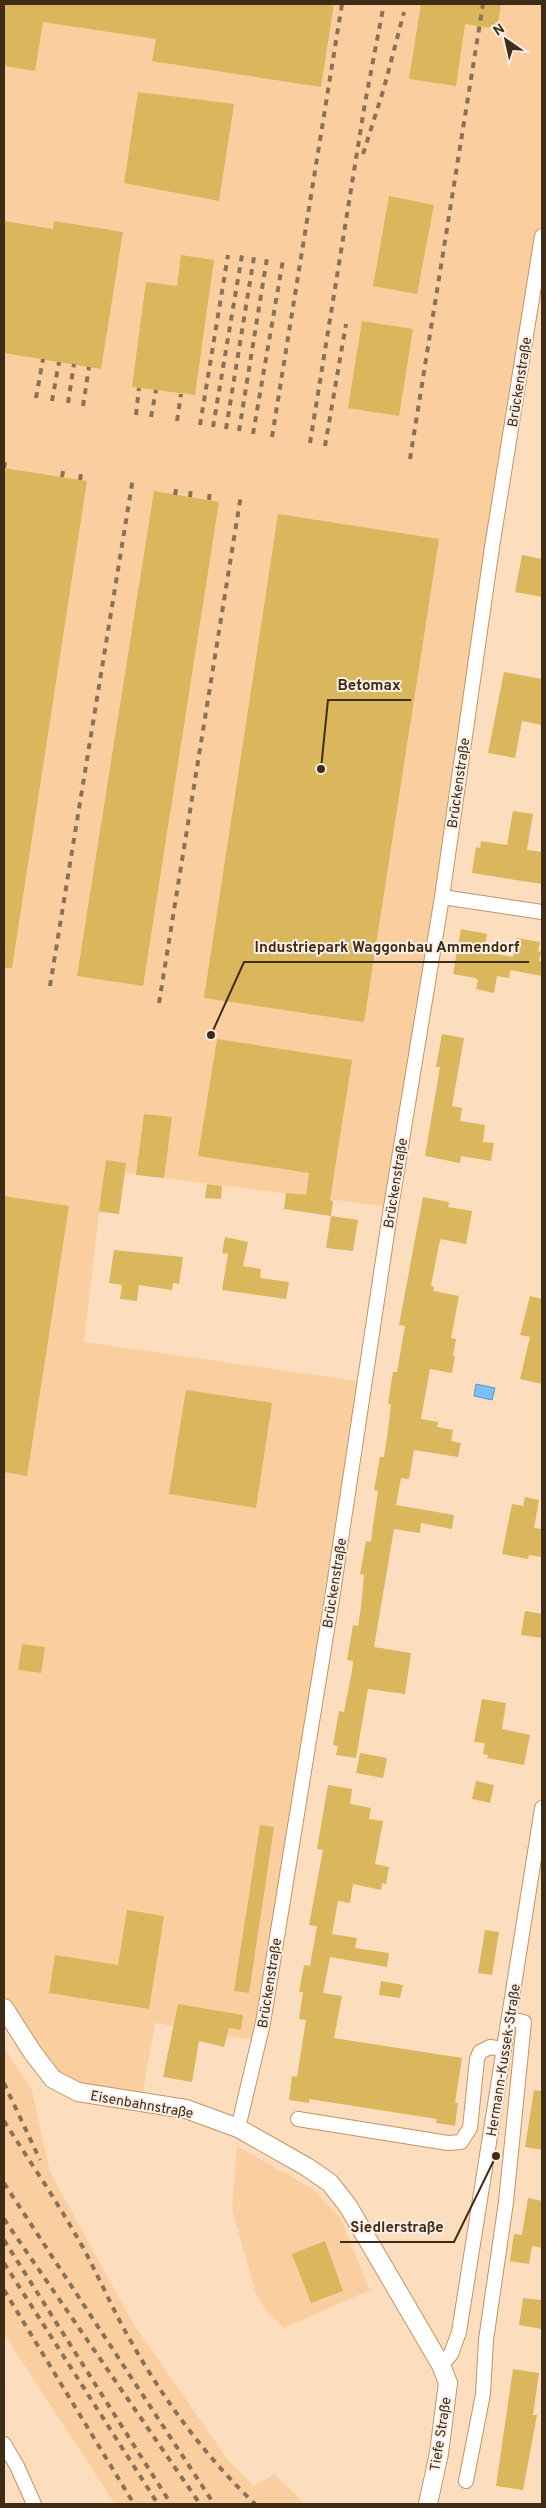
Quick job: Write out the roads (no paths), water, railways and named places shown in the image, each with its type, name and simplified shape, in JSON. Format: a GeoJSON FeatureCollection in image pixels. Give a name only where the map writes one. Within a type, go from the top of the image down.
{"type":"FeatureCollection","features":[{"type":"Feature","properties":{"kind":"street","name":"Brückenstraße"},"geometry":{"type":"LineString","coordinates":[[238,2128],[263,2023],[442,896],[492,547],[542,236]]}},
{"type":"Feature","properties":{"kind":"street"},"geometry":{"type":"LineString","coordinates":[[442,896],[542,912]]}},
{"type":"Feature","properties":{"kind":"street","name":"Hermann-Kussek-Straße"},"geometry":{"type":"LineString","coordinates":[[441,2365],[451,2354],[459,2332],[542,1808]]}},
{"type":"Feature","properties":{"kind":"street","name":"Eisenbahnstraße"},"geometry":{"type":"LineString","coordinates":[[4,2008],[33,2053],[53,2079],[78,2092],[186,2109],[238,2128],[308,2167],[330,2183],[348,2206],[441,2365]]}},
{"type":"Feature","properties":{"kind":"street"},"geometry":{"type":"LineString","coordinates":[[466,2481],[483,2394],[486,2340],[506,2202],[524,2022],[510,2019]]}},
{"type":"Feature","properties":{"kind":"street"},"geometry":{"type":"LineString","coordinates":[[298,2119],[448,2143],[461,2142],[470,2128],[477,2059],[480,2052],[490,2047],[504,2049]]}},
{"type":"Feature","properties":{"kind":"street","name":"Tiefe Straße"},"geometry":{"type":"LineString","coordinates":[[428,2504],[448,2384],[441,2365]]}},
{"type":"Feature","properties":{"kind":"street"},"geometry":{"type":"LineString","coordinates":[[4,2444],[34,2504]]}},
{"type":"Feature","properties":{"kind":"water"},"geometry":{"type":"Polygon","coordinates":[[[476,1384],[495,1388],[492,1400],[474,1396],[476,1384]]]}},
{"type":"Feature","properties":{"kind":"railway"},"geometry":{"type":"LineString","coordinates":[[272,437],[342,4]]}},
{"type":"Feature","properties":{"kind":"railway"},"geometry":{"type":"LineString","coordinates":[[410,459],[483,4]]}},
{"type":"Feature","properties":{"kind":"railway"},"geometry":{"type":"LineString","coordinates":[[310,443],[365,103],[383,9]]}},
{"type":"Feature","properties":{"kind":"railway"},"geometry":{"type":"LineString","coordinates":[[363,154],[384,88],[404,12]]}},
{"type":"Feature","properties":{"kind":"railway"},"geometry":{"type":"LineString","coordinates":[[200,425],[228,255]]}},
{"type":"Feature","properties":{"kind":"railway"},"geometry":{"type":"LineString","coordinates":[[213,427],[242,255]]}},
{"type":"Feature","properties":{"kind":"railway"},"geometry":{"type":"LineString","coordinates":[[226,429],[254,257]]}},
{"type":"Feature","properties":{"kind":"railway"},"geometry":{"type":"LineString","coordinates":[[239,431],[267,258]]}},
{"type":"Feature","properties":{"kind":"railway"},"geometry":{"type":"LineString","coordinates":[[253,434],[283,260]]}},
{"type":"Feature","properties":{"kind":"railway"},"geometry":{"type":"LineString","coordinates":[[325,446],[346,324]]}},
{"type":"Feature","properties":{"kind":"railway"},"geometry":{"type":"LineString","coordinates":[[36,398],[43,359]]}},
{"type":"Feature","properties":{"kind":"railway"},"geometry":{"type":"LineString","coordinates":[[52,401],[59,362]]}},
{"type":"Feature","properties":{"kind":"railway"},"geometry":{"type":"LineString","coordinates":[[68,403],[74,364]]}},
{"type":"Feature","properties":{"kind":"railway"},"geometry":{"type":"LineString","coordinates":[[83,406],[89,367]]}},
{"type":"Feature","properties":{"kind":"railway"},"geometry":{"type":"LineString","coordinates":[[136,415],[139,388]]}},
{"type":"Feature","properties":{"kind":"railway"},"geometry":{"type":"LineString","coordinates":[[151,417],[156,390]]}},
{"type":"Feature","properties":{"kind":"railway"},"geometry":{"type":"LineString","coordinates":[[177,421],[181,394]]}},
{"type":"Feature","properties":{"kind":"railway"},"geometry":{"type":"LineString","coordinates":[[4,468],[6,457]]}},
{"type":"Feature","properties":{"kind":"railway"},"geometry":{"type":"LineString","coordinates":[[62,477],[64,466]]}},
{"type":"Feature","properties":{"kind":"railway"},"geometry":{"type":"LineString","coordinates":[[80,480],[82,469]]}},
{"type":"Feature","properties":{"kind":"railway"},"geometry":{"type":"LineString","coordinates":[[50,986],[133,478]]}},
{"type":"Feature","properties":{"kind":"railway"},"geometry":{"type":"LineString","coordinates":[[175,495],[177,485]]}},
{"type":"Feature","properties":{"kind":"railway"},"geometry":{"type":"LineString","coordinates":[[190,497],[191,487]]}},
{"type":"Feature","properties":{"kind":"railway"},"geometry":{"type":"LineString","coordinates":[[209,500],[210,490]]}},
{"type":"Feature","properties":{"kind":"railway"},"geometry":{"type":"LineString","coordinates":[[159,1003],[241,495]]}},
{"type":"Feature","properties":{"kind":"railway"},"geometry":{"type":"LineString","coordinates":[[4,2083],[40,2160]]}},
{"type":"Feature","properties":{"kind":"railway"},"geometry":{"type":"LineString","coordinates":[[4,2121],[68,2222],[127,2334],[159,2388],[204,2449],[255,2504]]}},
{"type":"Feature","properties":{"kind":"railway"},"geometry":{"type":"LineString","coordinates":[[4,2183],[214,2504]]}},
{"type":"Feature","properties":{"kind":"railway"},"geometry":{"type":"LineString","coordinates":[[4,2219],[200,2504]]}},
{"type":"Feature","properties":{"kind":"railway"},"geometry":{"type":"LineString","coordinates":[[4,2240],[171,2504]]}},
{"type":"Feature","properties":{"kind":"railway"},"geometry":{"type":"LineString","coordinates":[[4,2263],[158,2504]]}},
{"type":"Feature","properties":{"kind":"railway"},"geometry":{"type":"LineString","coordinates":[[4,2290],[134,2504]]}},
{"type":"Feature","properties":{"kind":"place","name":"Betomax"},"geometry":{"type":"Point","coordinates":[321,769]}},
{"type":"Feature","properties":{"kind":"place","name":"Industriepark Waggonbau Ammendorf"},"geometry":{"type":"Point","coordinates":[211,1035]}},
{"type":"Feature","properties":{"kind":"place","name":"Siedlerstraße"},"geometry":{"type":"Point","coordinates":[496,2156]}}]}
